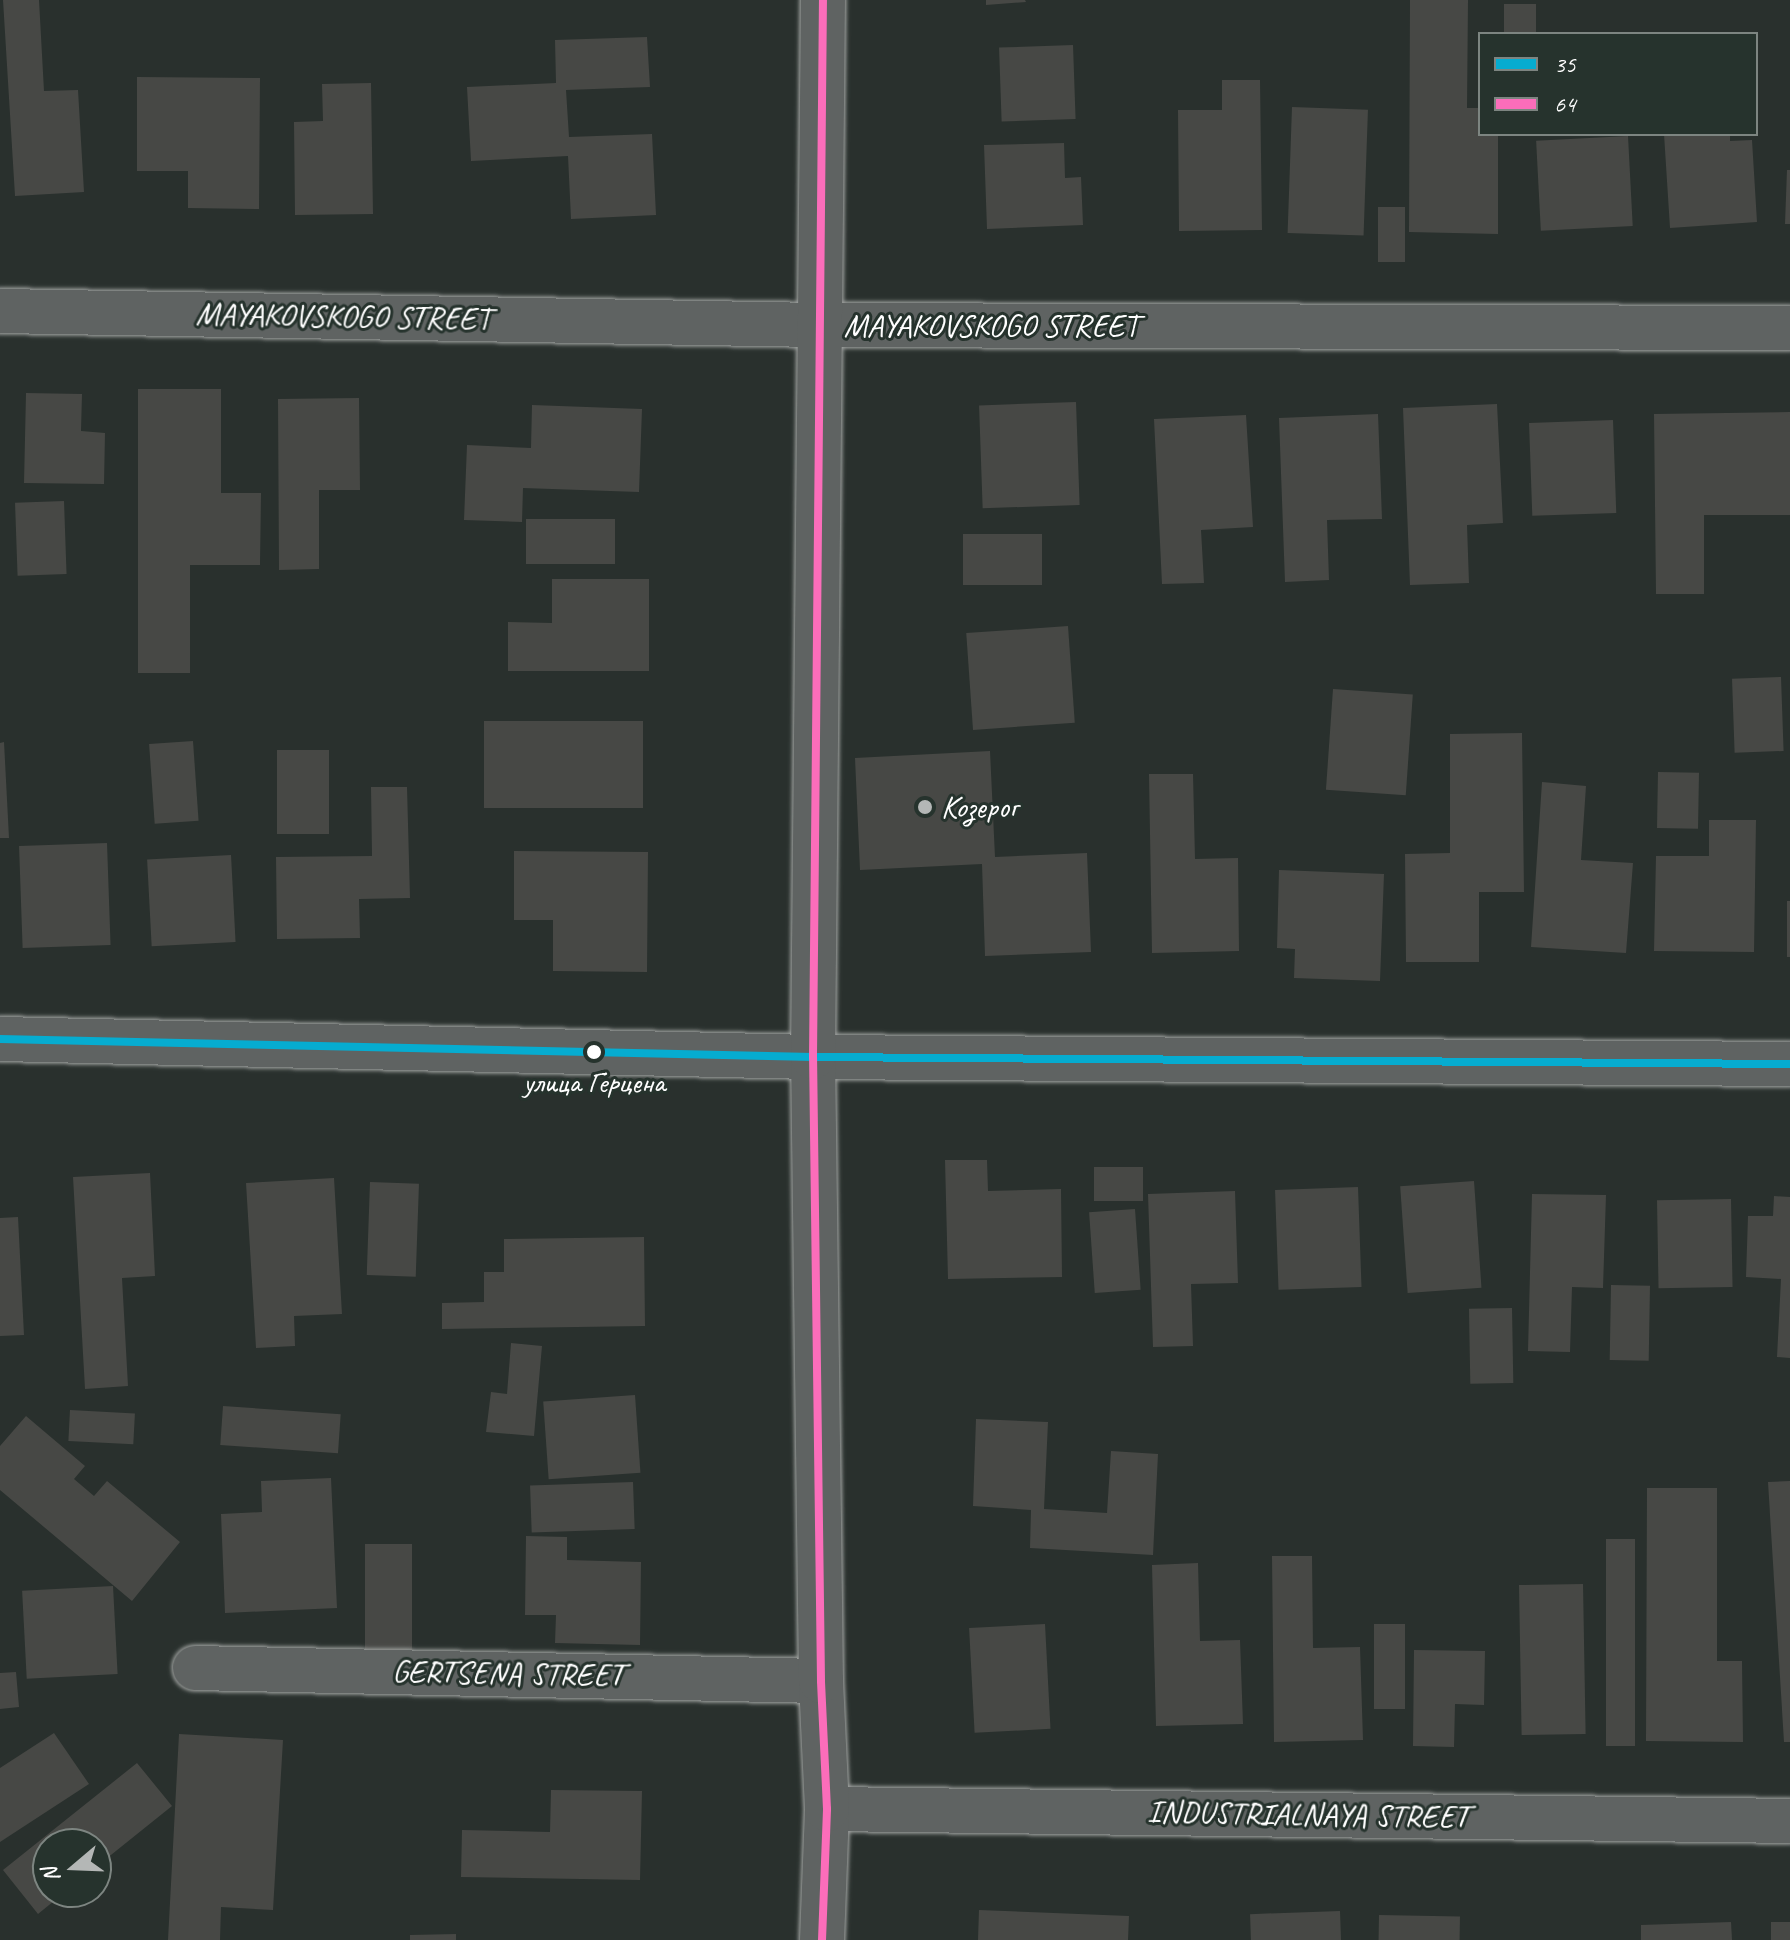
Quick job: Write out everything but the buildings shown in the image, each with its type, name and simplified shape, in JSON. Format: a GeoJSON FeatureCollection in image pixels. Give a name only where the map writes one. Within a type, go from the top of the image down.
{"type":"FeatureCollection","features":[{"type":"Feature","properties":{"kind":"street"},"geometry":{"type":"LineString","coordinates":[[822,1940],[827,1809],[821,1681],[813,1057],[823,0]]}},
{"type":"Feature","properties":{"kind":"street","name":"MAYAKOVSKOGO STREET"},"geometry":{"type":"LineString","coordinates":[[0,311],[821,325],[1790,328]]}},
{"type":"Feature","properties":{"kind":"street"},"geometry":{"type":"LineString","coordinates":[[0,1039],[813,1057],[1790,1064]]}},
{"type":"Feature","properties":{"kind":"street","name":"GERTSENA STREET"},"geometry":{"type":"LineString","coordinates":[[195,1668],[821,1681]]}},
{"type":"Feature","properties":{"kind":"street","name":"INDUSTRIALNAYA STREET"},"geometry":{"type":"LineString","coordinates":[[827,1809],[1790,1821]]}},
{"type":"Feature","properties":{"kind":"transit line","name":"64"},"geometry":{"type":"LineString","coordinates":[[822,1940],[827,1809],[821,1681],[813,1057],[823,0]]}},
{"type":"Feature","properties":{"kind":"transit line","name":"35"},"geometry":{"type":"LineString","coordinates":[[0,1039],[813,1057],[1790,1064]]}},
{"type":"Feature","properties":{"kind":"place","name":"Козерог"},"geometry":{"type":"Point","coordinates":[925,807]}},
{"type":"Feature","properties":{"kind":"place","name":"улица Герцена"},"geometry":{"type":"Point","coordinates":[594,1052]}}]}
